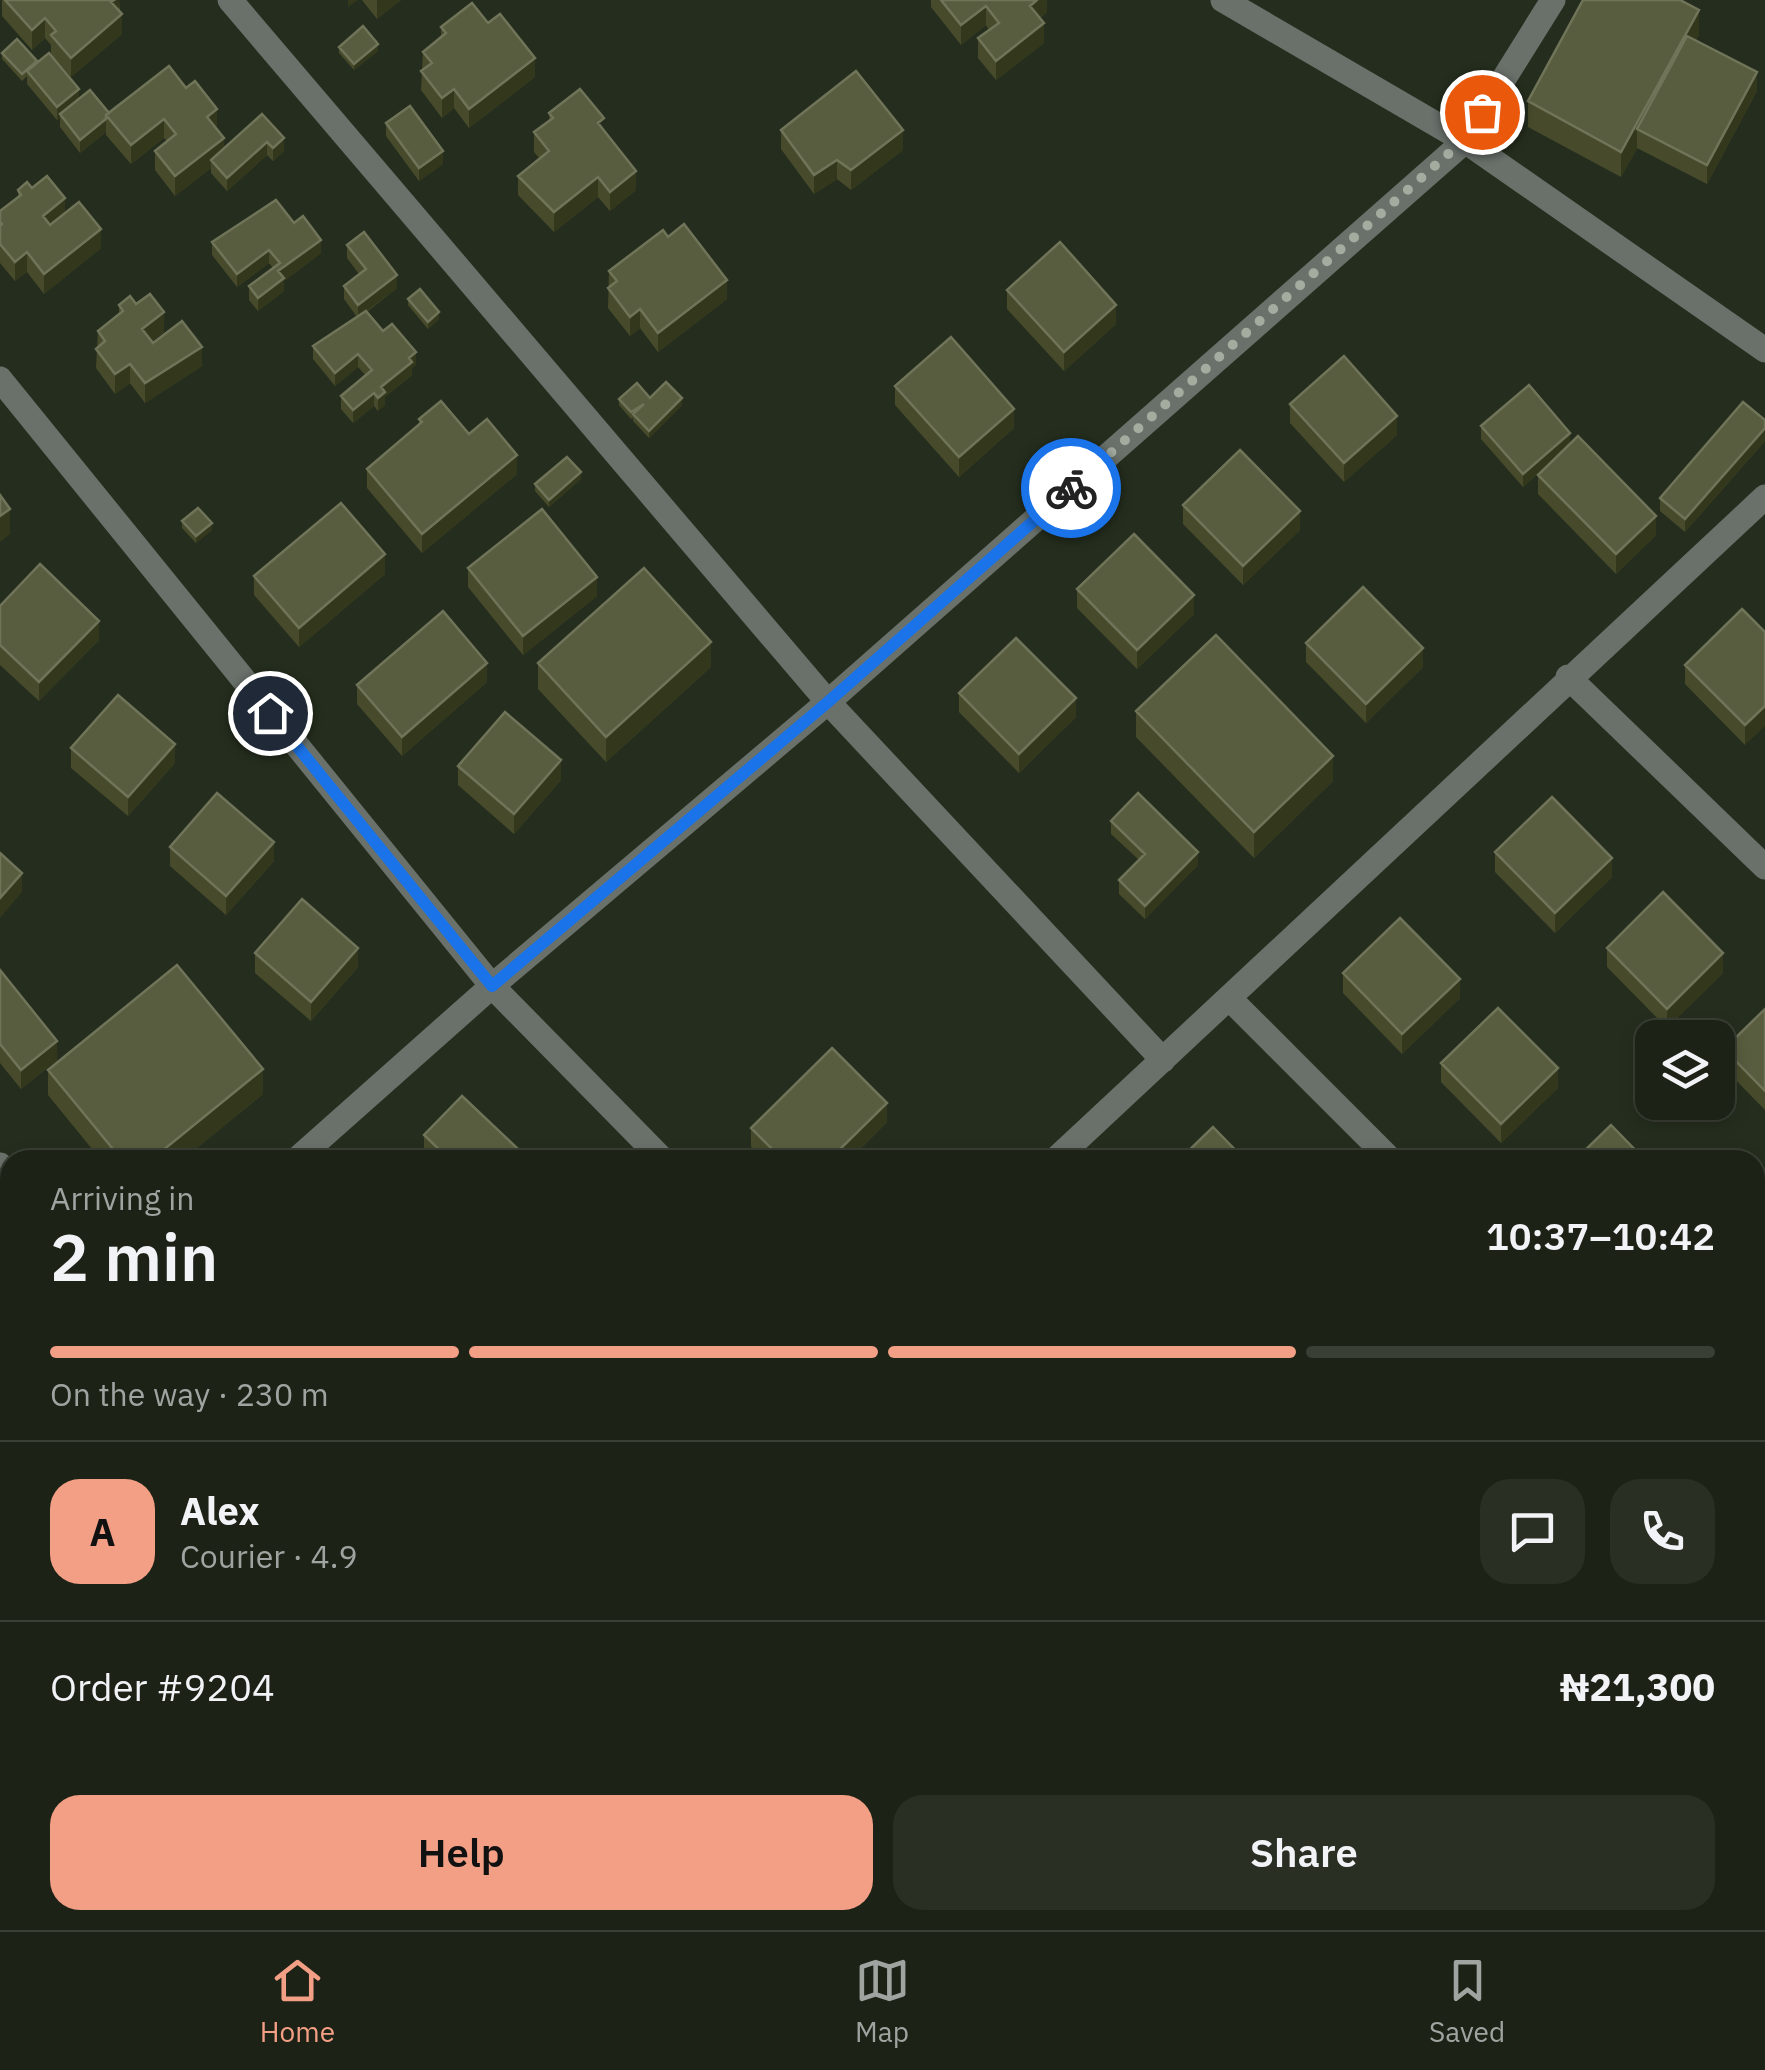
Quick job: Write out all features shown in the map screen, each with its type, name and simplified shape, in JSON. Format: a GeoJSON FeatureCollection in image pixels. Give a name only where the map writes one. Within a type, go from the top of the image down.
{"type":"FeatureCollection","features":[{"type":"Feature","properties":{"kind":"street"},"geometry":{"type":"LineString","coordinates":[[230,0],[828,702],[1163,1060]]}},
{"type":"Feature","properties":{"kind":"street"},"geometry":{"type":"LineString","coordinates":[[1223,0],[1464,140],[1765,350]]}},
{"type":"Feature","properties":{"kind":"street"},"geometry":{"type":"LineString","coordinates":[[307,1150],[492,986],[828,702],[1464,140],[1554,0]]}},
{"type":"Feature","properties":{"kind":"street"},"geometry":{"type":"LineString","coordinates":[[0,379],[492,986],[654,1150]]}},
{"type":"Feature","properties":{"kind":"street"},"geometry":{"type":"LineString","coordinates":[[1066,1150],[1765,497]]}},
{"type":"Feature","properties":{"kind":"street"},"geometry":{"type":"LineString","coordinates":[[1568,677],[1765,867]]}},
{"type":"Feature","properties":{"kind":"street"},"geometry":{"type":"LineString","coordinates":[[1229,998],[1380,1150]]}},
{"type":"Feature","properties":{"kind":"building"},"geometry":{"type":"Polygon","coordinates":[[[5,0],[114,0],[111,2],[122,14],[71,58],[51,35],[56,31],[45,18],[32,30],[5,0]]]}},
{"type":"Feature","properties":{"kind":"building"},"geometry":{"type":"Polygon","coordinates":[[[941,0],[1037,0],[1030,6],[1044,23],[996,61],[978,38],[999,23],[986,6],[961,25],[941,0]]]}},
{"type":"Feature","properties":{"kind":"building"},"geometry":{"type":"Polygon","coordinates":[[[1583,0],[1680,0],[1699,10],[1621,152],[1528,101],[1583,0]]]}},
{"type":"Feature","properties":{"kind":"building"},"geometry":{"type":"Polygon","coordinates":[[[472,3],[488,23],[500,14],[535,58],[469,109],[454,89],[442,98],[421,71],[432,63],[423,52],[446,33],[441,27],[472,3]]]}},
{"type":"Feature","properties":{"kind":"building"},"geometry":{"type":"Polygon","coordinates":[[[363,26],[378,44],[354,64],[339,47],[363,26]]]}},
{"type":"Feature","properties":{"kind":"building"},"geometry":{"type":"Polygon","coordinates":[[[1687,36],[1757,72],[1707,165],[1637,129],[1687,36]]]}},
{"type":"Feature","properties":{"kind":"building"},"geometry":{"type":"Polygon","coordinates":[[[17,39],[37,61],[22,74],[2,53],[17,39]]]}},
{"type":"Feature","properties":{"kind":"building"},"geometry":{"type":"Polygon","coordinates":[[[49,53],[79,89],[57,107],[27,71],[49,53]]]}},
{"type":"Feature","properties":{"kind":"building"},"geometry":{"type":"Polygon","coordinates":[[[169,66],[186,88],[195,81],[217,109],[207,117],[224,138],[175,176],[155,151],[176,134],[164,119],[131,145],[106,115],[169,66]]]}},
{"type":"Feature","properties":{"kind":"building"},"geometry":{"type":"Polygon","coordinates":[[[856,71],[903,130],[851,170],[837,160],[814,175],[781,130],[856,71]]]}},
{"type":"Feature","properties":{"kind":"building"},"geometry":{"type":"Polygon","coordinates":[[[580,89],[604,118],[598,123],[636,171],[610,192],[598,177],[554,212],[518,176],[549,151],[534,132],[553,118],[549,113],[580,89]]]}},
{"type":"Feature","properties":{"kind":"building"},"geometry":{"type":"Polygon","coordinates":[[[90,90],[109,113],[80,140],[60,114],[90,90]]]}},
{"type":"Feature","properties":{"kind":"building"},"geometry":{"type":"Polygon","coordinates":[[[410,106],[443,151],[419,168],[386,123],[410,106]]]}},
{"type":"Feature","properties":{"kind":"building"},"geometry":{"type":"Polygon","coordinates":[[[262,114],[284,138],[273,148],[267,142],[227,178],[211,160],[262,114]]]}},
{"type":"Feature","properties":{"kind":"building"},"geometry":{"type":"Polygon","coordinates":[[[47,176],[65,198],[43,216],[50,225],[79,202],[101,229],[44,274],[27,252],[15,262],[0,244],[0,211],[21,195],[18,190],[27,182],[32,188],[47,176]]]}},
{"type":"Feature","properties":{"kind":"building"},"geometry":{"type":"Polygon","coordinates":[[[276,200],[294,223],[303,216],[321,240],[278,271],[284,278],[258,298],[249,286],[280,263],[269,250],[237,274],[212,242],[276,200]]]}},
{"type":"Feature","properties":{"kind":"building"},"geometry":{"type":"Polygon","coordinates":[[[684,224],[727,280],[658,333],[640,309],[630,317],[608,288],[617,281],[609,271],[663,230],[668,237],[684,224]]]}},
{"type":"Feature","properties":{"kind":"building"},"geometry":{"type":"Polygon","coordinates":[[[364,232],[397,275],[358,305],[344,286],[366,269],[347,245],[364,232]]]}},
{"type":"Feature","properties":{"kind":"building"},"geometry":{"type":"Polygon","coordinates":[[[1060,242],[1116,305],[1064,352],[1007,290],[1060,242]]]}},
{"type":"Feature","properties":{"kind":"building"},"geometry":{"type":"Polygon","coordinates":[[[420,289],[439,312],[428,322],[408,299],[420,289]]]}},
{"type":"Feature","properties":{"kind":"building"},"geometry":{"type":"Polygon","coordinates":[[[150,294],[164,312],[142,329],[153,343],[182,321],[202,347],[145,383],[130,364],[115,374],[96,349],[105,341],[98,331],[123,311],[119,305],[130,296],[136,304],[150,294]]]}},
{"type":"Feature","properties":{"kind":"building"},"geometry":{"type":"Polygon","coordinates":[[[366,311],[383,331],[392,324],[416,352],[409,358],[412,362],[381,387],[385,392],[378,398],[374,393],[353,410],[341,396],[372,370],[358,354],[335,373],[313,346],[366,311]]]}},
{"type":"Feature","properties":{"kind":"building"},"geometry":{"type":"Polygon","coordinates":[[[951,337],[1014,409],[959,457],[895,386],[951,337]]]}},
{"type":"Feature","properties":{"kind":"building"},"geometry":{"type":"Polygon","coordinates":[[[1344,356],[1397,416],[1344,463],[1290,404],[1344,356]]]}},
{"type":"Feature","properties":{"kind":"building"},"geometry":{"type":"Polygon","coordinates":[[[666,382],[682,398],[649,431],[633,414],[644,404],[631,412],[619,399],[637,383],[650,398],[666,382]]]}},
{"type":"Feature","properties":{"kind":"building"},"geometry":{"type":"Polygon","coordinates":[[[1529,385],[1570,433],[1523,474],[1481,426],[1529,385]]]}},
{"type":"Feature","properties":{"kind":"building"},"geometry":{"type":"Polygon","coordinates":[[[441,401],[469,434],[487,419],[517,455],[422,534],[367,469],[441,401]]]}},
{"type":"Feature","properties":{"kind":"building"},"geometry":{"type":"Polygon","coordinates":[[[1743,402],[1765,420],[1765,428],[1685,519],[1660,498],[1743,402]]]}},
{"type":"Feature","properties":{"kind":"building"},"geometry":{"type":"Polygon","coordinates":[[[1578,436],[1656,516],[1616,554],[1538,475],[1578,436]]]}},
{"type":"Feature","properties":{"kind":"building"},"geometry":{"type":"Polygon","coordinates":[[[1240,450],[1300,511],[1243,566],[1183,505],[1240,450]]]}},
{"type":"Feature","properties":{"kind":"building"},"geometry":{"type":"Polygon","coordinates":[[[567,457],[581,472],[549,500],[535,484],[567,457]]]}},
{"type":"Feature","properties":{"kind":"building"},"geometry":{"type":"Polygon","coordinates":[[[0,495],[10,509],[0,516],[0,495]]]}},
{"type":"Feature","properties":{"kind":"building"},"geometry":{"type":"Polygon","coordinates":[[[341,503],[385,554],[299,628],[254,576],[341,503]]]}},
{"type":"Feature","properties":{"kind":"building"},"geometry":{"type":"Polygon","coordinates":[[[198,508],[212,523],[196,536],[182,521],[198,508]]]}},
{"type":"Feature","properties":{"kind":"building"},"geometry":{"type":"Polygon","coordinates":[[[542,509],[597,577],[523,636],[468,568],[542,509]]]}},
{"type":"Feature","properties":{"kind":"building"},"geometry":{"type":"Polygon","coordinates":[[[1134,534],[1194,595],[1137,650],[1077,589],[1134,534]]]}},
{"type":"Feature","properties":{"kind":"building"},"geometry":{"type":"Polygon","coordinates":[[[40,564],[99,621],[39,682],[0,645],[0,606],[40,564]]]}},
{"type":"Feature","properties":{"kind":"building"},"geometry":{"type":"Polygon","coordinates":[[[644,568],[711,642],[606,737],[538,663],[644,568]]]}},
{"type":"Feature","properties":{"kind":"building"},"geometry":{"type":"Polygon","coordinates":[[[1363,587],[1423,648],[1366,704],[1306,643],[1363,587]]]}},
{"type":"Feature","properties":{"kind":"building"},"geometry":{"type":"Polygon","coordinates":[[[1742,609],[1765,632],[1765,706],[1745,725],[1685,665],[1742,609]]]}},
{"type":"Feature","properties":{"kind":"building"},"geometry":{"type":"Polygon","coordinates":[[[443,611],[487,663],[402,737],[357,685],[443,611]]]}},
{"type":"Feature","properties":{"kind":"building"},"geometry":{"type":"Polygon","coordinates":[[[1216,635],[1333,756],[1254,832],[1136,711],[1216,635]]]}},
{"type":"Feature","properties":{"kind":"building"},"geometry":{"type":"Polygon","coordinates":[[[1016,638],[1076,698],[1019,754],[959,693],[1016,638]]]}},
{"type":"Feature","properties":{"kind":"building"},"geometry":{"type":"Polygon","coordinates":[[[118,695],[175,744],[128,797],[71,748],[118,695]]]}},
{"type":"Feature","properties":{"kind":"building"},"geometry":{"type":"Polygon","coordinates":[[[505,712],[561,760],[514,814],[458,766],[505,712]]]}},
{"type":"Feature","properties":{"kind":"building"},"geometry":{"type":"Polygon","coordinates":[[[217,793],[274,842],[226,896],[170,847],[217,793]]]}},
{"type":"Feature","properties":{"kind":"building"},"geometry":{"type":"Polygon","coordinates":[[[1138,793],[1198,852],[1145,906],[1119,880],[1145,854],[1111,821],[1138,793]]]}},
{"type":"Feature","properties":{"kind":"building"},"geometry":{"type":"Polygon","coordinates":[[[1552,797],[1612,858],[1555,913],[1495,852],[1552,797]]]}},
{"type":"Feature","properties":{"kind":"building"},"geometry":{"type":"Polygon","coordinates":[[[0,853],[22,873],[0,898],[0,853]]]}},
{"type":"Feature","properties":{"kind":"building"},"geometry":{"type":"Polygon","coordinates":[[[1663,892],[1723,953],[1667,1009],[1607,948],[1663,892]]]}},
{"type":"Feature","properties":{"kind":"building"},"geometry":{"type":"Polygon","coordinates":[[[302,899],[358,948],[311,1002],[255,953],[302,899]]]}},
{"type":"Feature","properties":{"kind":"building"},"geometry":{"type":"Polygon","coordinates":[[[1400,918],[1460,979],[1402,1034],[1343,973],[1400,918]]]}},
{"type":"Feature","properties":{"kind":"building"},"geometry":{"type":"Polygon","coordinates":[[[177,965],[263,1069],[163,1150],[114,1150],[48,1070],[177,965]]]}},
{"type":"Feature","properties":{"kind":"building"},"geometry":{"type":"Polygon","coordinates":[[[0,970],[57,1041],[21,1070],[0,1044],[0,970]]]}},
{"type":"Feature","properties":{"kind":"building"},"geometry":{"type":"Polygon","coordinates":[[[1498,1008],[1558,1068],[1501,1124],[1441,1063],[1498,1008]]]}},
{"type":"Feature","properties":{"kind":"building"},"geometry":{"type":"Polygon","coordinates":[[[1765,1009],[1765,1091],[1735,1060],[1735,1038],[1765,1009]]]}},
{"type":"Feature","properties":{"kind":"building"},"geometry":{"type":"Polygon","coordinates":[[[832,1048],[887,1103],[839,1150],[773,1150],[751,1128],[832,1048]]]}},
{"type":"Feature","properties":{"kind":"building"},"geometry":{"type":"Polygon","coordinates":[[[462,1096],[517,1148],[440,1150],[424,1135],[462,1096]]]}},
{"type":"Feature","properties":{"kind":"building"},"geometry":{"type":"Polygon","coordinates":[[[1611,1125],[1635,1150],[1585,1150],[1611,1125]]]}},
{"type":"Feature","properties":{"kind":"building"},"geometry":{"type":"Polygon","coordinates":[[[1213,1127],[1235,1150],[1189,1150],[1213,1127]]]}},
{"type":"Feature","properties":{"kind":"way so far"},"geometry":{"type":"LineString","coordinates":[[1071,488],[1464,140],[1482,112]]}},
{"type":"Feature","properties":{"kind":"route"},"geometry":{"type":"LineString","coordinates":[[270,713],[492,986],[828,702],[1071,488]]}}]}
